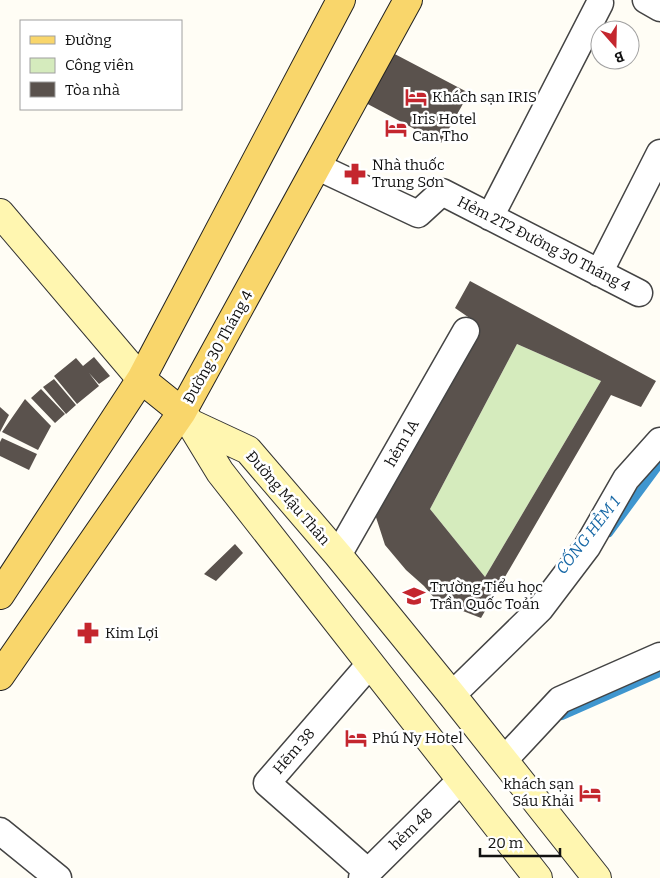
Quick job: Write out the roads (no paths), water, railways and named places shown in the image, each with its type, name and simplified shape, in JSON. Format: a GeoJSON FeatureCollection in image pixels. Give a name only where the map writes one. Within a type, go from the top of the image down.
{"type":"FeatureCollection","features":[{"type":"Feature","properties":{"kind":"main road"},"geometry":{"type":"LineString","coordinates":[[0,595],[141,379],[340,0]]}},
{"type":"Feature","properties":{"kind":"main road","name":"Đường 30 Tháng 4"},"geometry":{"type":"LineString","coordinates":[[0,676],[186,417],[408,0]]}},
{"type":"Feature","properties":{"kind":"main road"},"geometry":{"type":"LineString","coordinates":[[0,213],[141,379],[186,417],[220,472],[538,878]]}},
{"type":"Feature","properties":{"kind":"main road","name":"Đường Mậu Thân"},"geometry":{"type":"LineString","coordinates":[[186,417],[248,450],[338,555],[597,878]]}},
{"type":"Feature","properties":{"kind":"main road"},"geometry":{"type":"LineString","coordinates":[[350,638],[382,609]]}},
{"type":"Feature","properties":{"kind":"street"},"geometry":{"type":"LineString","coordinates":[[646,0],[660,8]]}},
{"type":"Feature","properties":{"kind":"street"},"geometry":{"type":"LineString","coordinates":[[490,217],[600,3]]}},
{"type":"Feature","properties":{"kind":"street"},"geometry":{"type":"LineString","coordinates":[[598,273],[660,153]]}},
{"type":"Feature","properties":{"kind":"street","name":"Hẻm 2T2 Đường 30 Tháng 4"},"geometry":{"type":"LineString","coordinates":[[318,167],[418,214],[442,192],[639,293]]}},
{"type":"Feature","properties":{"kind":"street","name":"hẻm 1A"},"geometry":{"type":"LineString","coordinates":[[338,555],[466,331]]}},
{"type":"Feature","properties":{"kind":"street"},"geometry":{"type":"LineString","coordinates":[[452,695],[540,609],[587,547],[626,479],[660,441]]}},
{"type":"Feature","properties":{"kind":"street"},"geometry":{"type":"LineString","coordinates":[[504,760],[560,700],[660,656]]}},
{"type":"Feature","properties":{"kind":"street","name":"Hẽm 38"},"geometry":{"type":"LineString","coordinates":[[365,875],[267,783],[370,664]]}},
{"type":"Feature","properties":{"kind":"street","name":"hẻm 48"},"geometry":{"type":"LineString","coordinates":[[365,875],[461,780]]}},
{"type":"Feature","properties":{"kind":"street"},"geometry":{"type":"LineString","coordinates":[[4,838],[58,878]]}},
{"type":"Feature","properties":{"kind":"waterway","name":"CỐNG HẺM 1"},"geometry":{"type":"LineString","coordinates":[[609,533],[660,464]]}},
{"type":"Feature","properties":{"kind":"waterway"},"geometry":{"type":"LineString","coordinates":[[562,716],[660,673]]}},
{"type":"Feature","properties":{"kind":"place","name":"Khách sạn IRIS"},"geometry":{"type":"Point","coordinates":[416,97]}},
{"type":"Feature","properties":{"kind":"place","name":"Iris Hotel Can Tho"},"geometry":{"type":"Point","coordinates":[396,128]}},
{"type":"Feature","properties":{"kind":"place","name":"Nhà thuốc Trung Sơn"},"geometry":{"type":"Point","coordinates":[355,174]}},
{"type":"Feature","properties":{"kind":"place","name":"Trường Tiểu học Trần Quốc Toản"},"geometry":{"type":"Point","coordinates":[414,596]}},
{"type":"Feature","properties":{"kind":"place","name":"Kim Lợi"},"geometry":{"type":"Point","coordinates":[88,633]}},
{"type":"Feature","properties":{"kind":"place","name":"Phú Ny Hotel"},"geometry":{"type":"Point","coordinates":[356,738]}},
{"type":"Feature","properties":{"kind":"place","name":"khách sạn Sáu Khải"},"geometry":{"type":"Point","coordinates":[590,793]}}]}
